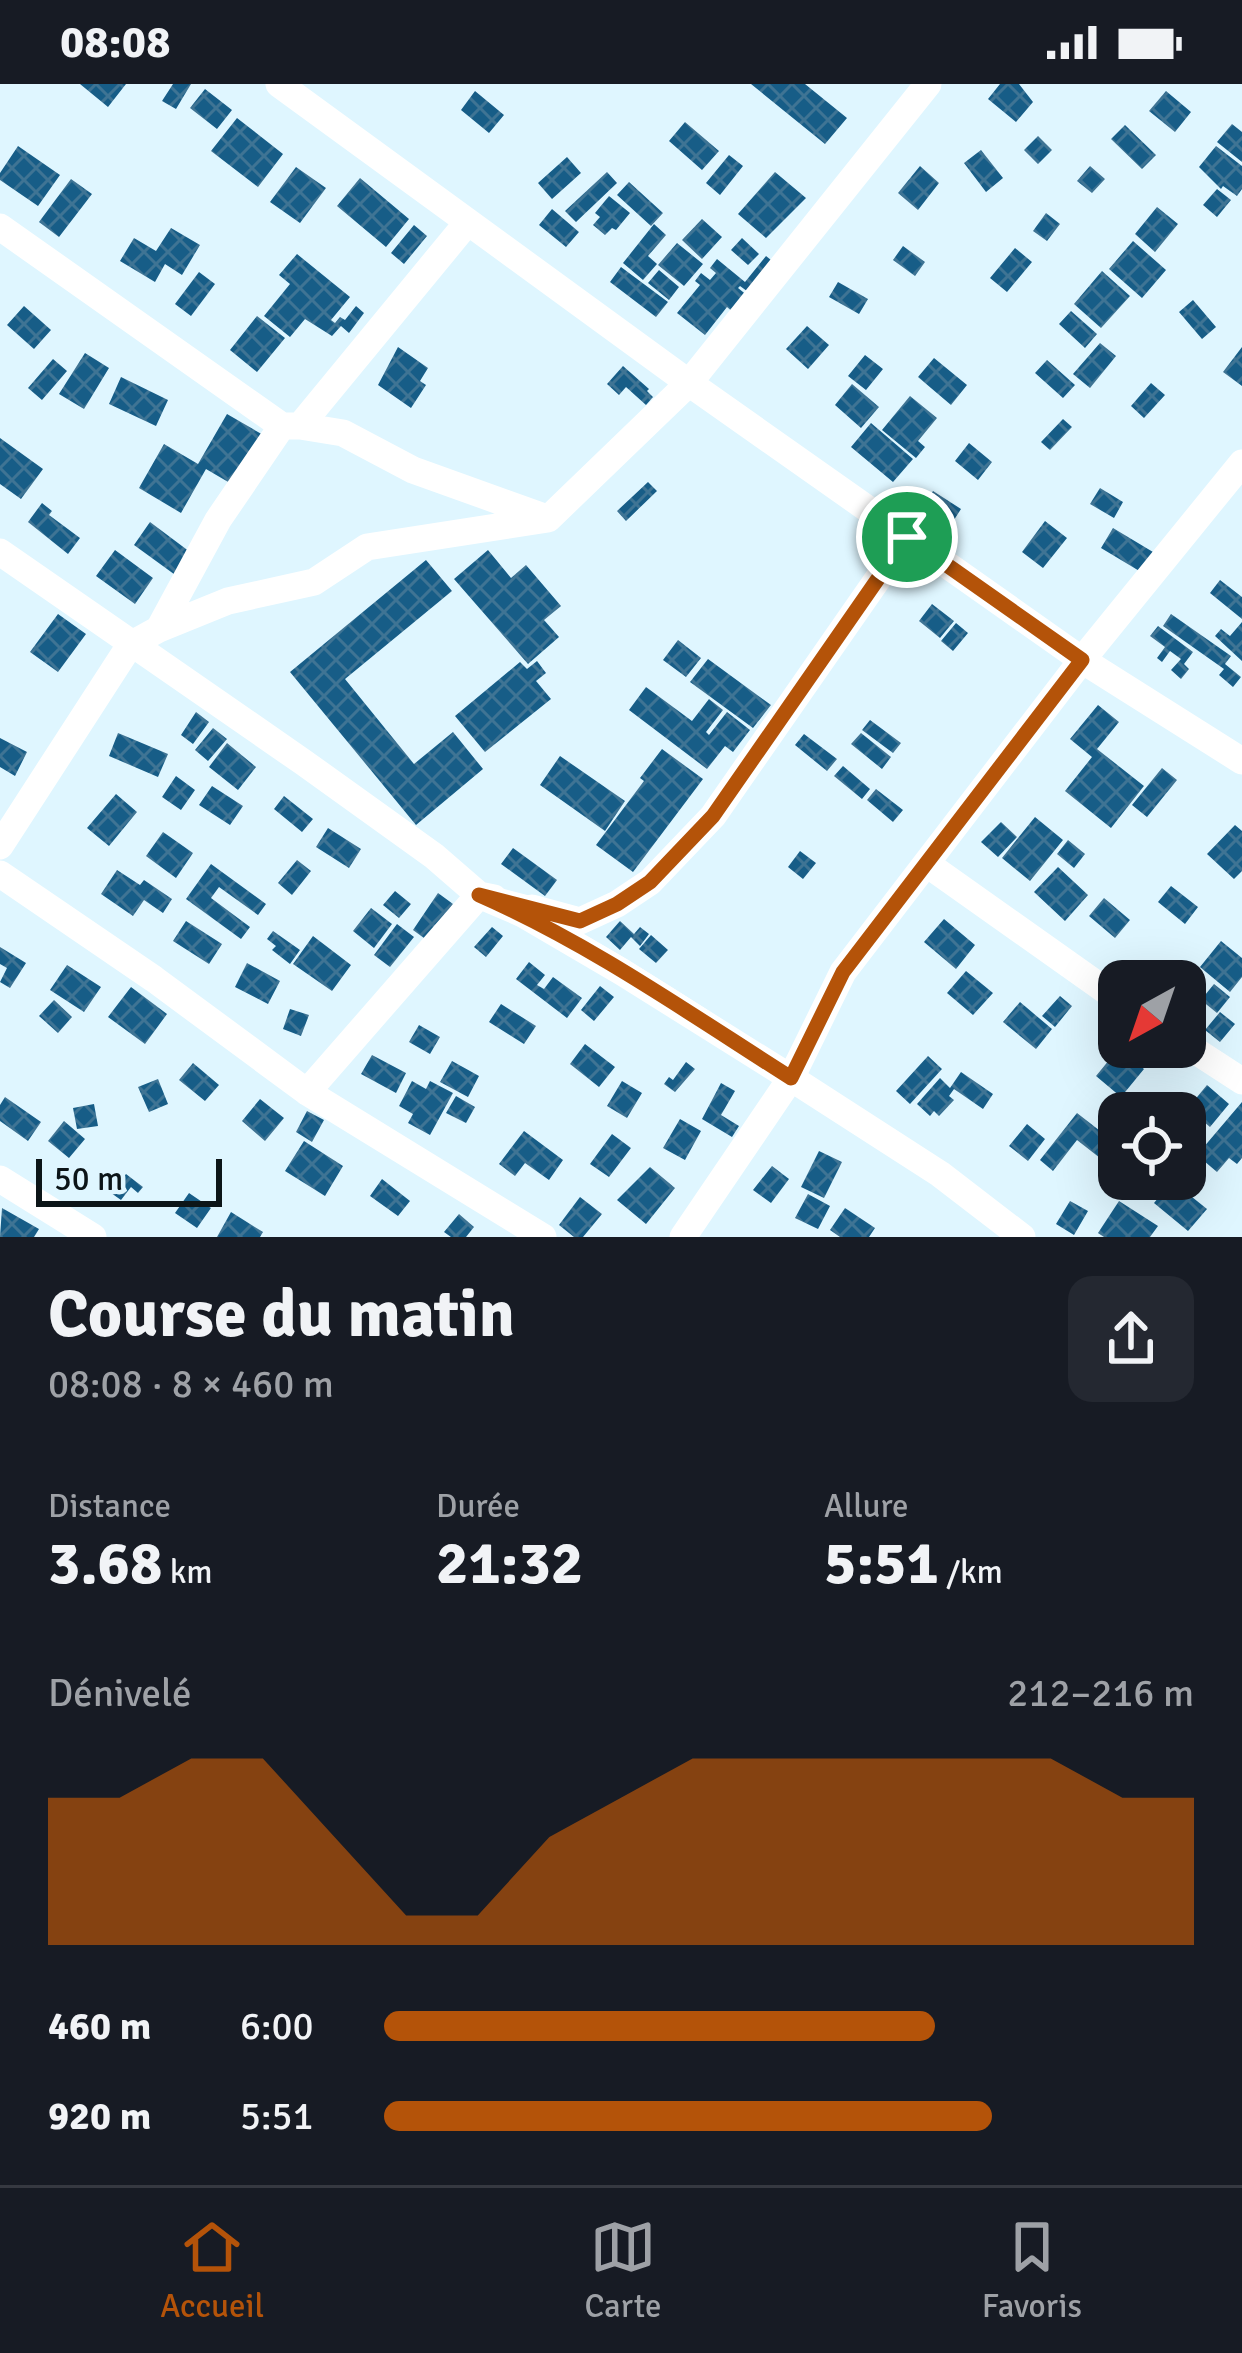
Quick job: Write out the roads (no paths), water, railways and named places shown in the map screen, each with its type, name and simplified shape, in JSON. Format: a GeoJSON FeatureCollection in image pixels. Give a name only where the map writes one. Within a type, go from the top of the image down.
{"type":"FeatureCollection","features":[{"type":"Feature","properties":{"kind":"street"},"geometry":{"type":"LineString","coordinates":[[0,846],[130,645],[228,601],[314,582],[367,547],[548,519],[689,383],[928,84]]}},
{"type":"Feature","properties":{"kind":"street"},"geometry":{"type":"LineString","coordinates":[[292,88],[467,223],[689,383],[1082,660],[1242,761]]}},
{"type":"Feature","properties":{"kind":"street"},"geometry":{"type":"LineString","coordinates":[[159,629],[218,520],[291,426],[467,223]]}},
{"type":"Feature","properties":{"kind":"street"},"geometry":{"type":"LineString","coordinates":[[0,226],[291,426],[343,434],[413,470],[548,519]]}},
{"type":"Feature","properties":{"kind":"street"},"geometry":{"type":"LineString","coordinates":[[683,1237],[791,1078],[843,972],[1082,660],[1242,463]]}},
{"type":"Feature","properties":{"kind":"street"},"geometry":{"type":"LineString","coordinates":[[479,895],[580,921],[650,882],[713,816],[907,537]]}},
{"type":"Feature","properties":{"kind":"street"},"geometry":{"type":"LineString","coordinates":[[0,552],[303,762],[434,856],[479,895],[523,914],[622,972],[791,1078],[940,1174],[1022,1237]]}},
{"type":"Feature","properties":{"kind":"street"},"geometry":{"type":"LineString","coordinates":[[927,864],[1098,985]]}},
{"type":"Feature","properties":{"kind":"street"},"geometry":{"type":"LineString","coordinates":[[0,874],[307,1091],[543,1237]]}},
{"type":"Feature","properties":{"kind":"street"},"geometry":{"type":"LineString","coordinates":[[307,1091],[479,895]]}},
{"type":"Feature","properties":{"kind":"street"},"geometry":{"type":"LineString","coordinates":[[1206,1058],[1242,1081]]}},
{"type":"Feature","properties":{"kind":"street"},"geometry":{"type":"LineString","coordinates":[[0,1179],[93,1237]]}}]}
